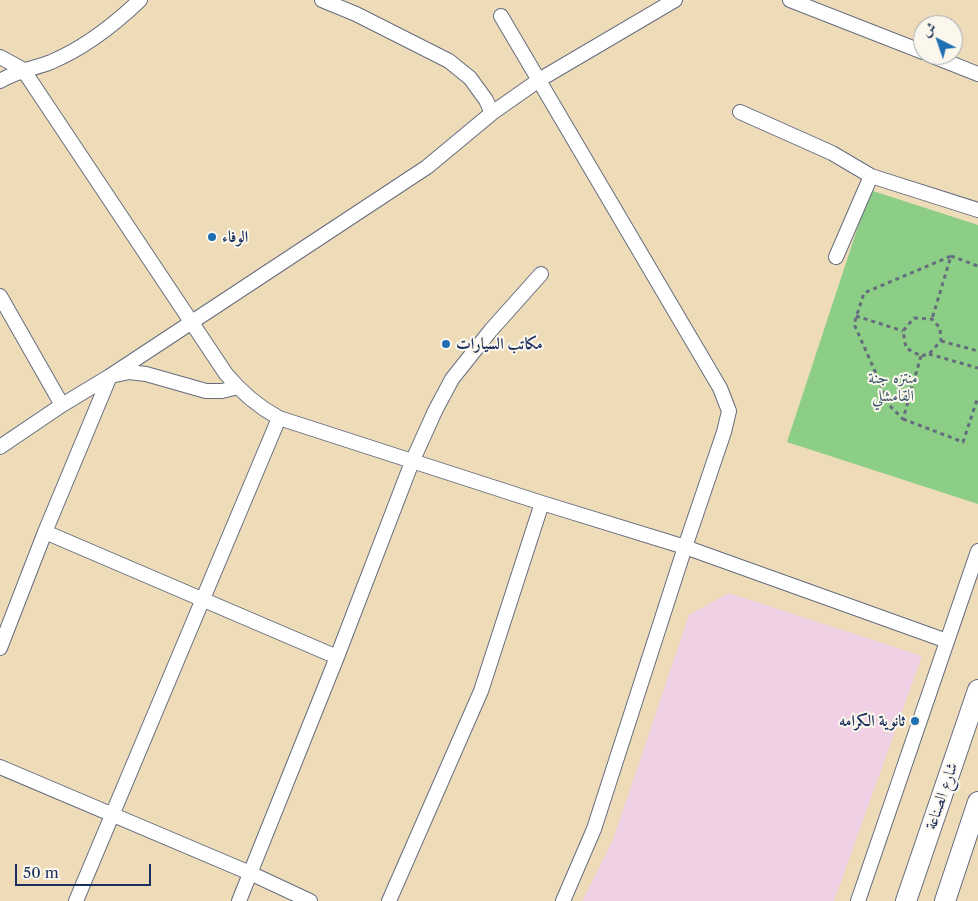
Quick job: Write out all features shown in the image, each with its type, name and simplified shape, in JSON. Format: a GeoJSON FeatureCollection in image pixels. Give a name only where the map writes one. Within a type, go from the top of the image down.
{"type":"FeatureCollection","features":[{"type":"Feature","properties":{"kind":"street"},"geometry":{"type":"LineString","coordinates":[[0,81],[22,70],[50,62],[66,54],[107,28],[140,0]]}},
{"type":"Feature","properties":{"kind":"street"},"geometry":{"type":"LineString","coordinates":[[322,0],[356,14],[449,61],[470,78],[486,100],[492,113]]}},
{"type":"Feature","properties":{"kind":"street"},"geometry":{"type":"LineString","coordinates":[[0,447],[427,167],[492,113],[538,80],[675,0]]}},
{"type":"Feature","properties":{"kind":"street"},"geometry":{"type":"LineString","coordinates":[[790,0],[913,48]]}},
{"type":"Feature","properties":{"kind":"street"},"geometry":{"type":"LineString","coordinates":[[500,16],[720,388],[729,411],[724,432],[594,829],[563,901]]}},
{"type":"Feature","properties":{"kind":"street"},"geometry":{"type":"LineString","coordinates":[[0,57],[22,70],[40,93],[226,374],[238,388],[263,409],[279,418],[412,462],[685,547],[947,642]]}},
{"type":"Feature","properties":{"kind":"street"},"geometry":{"type":"LineString","coordinates":[[955,65],[978,74]]}},
{"type":"Feature","properties":{"kind":"street"},"geometry":{"type":"LineString","coordinates":[[740,112],[832,153],[871,176],[978,210]]}},
{"type":"Feature","properties":{"kind":"street"},"geometry":{"type":"LineString","coordinates":[[836,257],[871,176]]}},
{"type":"Feature","properties":{"kind":"street"},"geometry":{"type":"LineString","coordinates":[[239,901],[337,657],[412,462],[435,411],[452,379],[491,330],[541,274]]}},
{"type":"Feature","properties":{"kind":"street"},"geometry":{"type":"LineString","coordinates":[[0,296],[62,405]]}},
{"type":"Feature","properties":{"kind":"street"},"geometry":{"type":"LineString","coordinates":[[110,376],[138,373],[206,391],[238,388]]}},
{"type":"Feature","properties":{"kind":"street"},"geometry":{"type":"LineString","coordinates":[[0,648],[45,532],[110,376]]}},
{"type":"Feature","properties":{"kind":"street"},"geometry":{"type":"LineString","coordinates":[[76,901],[279,418]]}},
{"type":"Feature","properties":{"kind":"street"},"geometry":{"type":"LineString","coordinates":[[389,901],[481,691],[542,503]]}},
{"type":"Feature","properties":{"kind":"street"},"geometry":{"type":"LineString","coordinates":[[45,532],[337,657]]}},
{"type":"Feature","properties":{"kind":"street"},"geometry":{"type":"LineString","coordinates":[[858,901],[978,551]]}},
{"type":"Feature","properties":{"kind":"street","name":"شارع الصناعة"},"geometry":{"type":"LineString","coordinates":[[906,901],[978,690]]}},
{"type":"Feature","properties":{"kind":"street"},"geometry":{"type":"LineString","coordinates":[[0,768],[250,873],[310,901]]}},
{"type":"Feature","properties":{"kind":"street"},"geometry":{"type":"LineString","coordinates":[[945,901],[978,802]]}},
{"type":"Feature","properties":{"kind":"path"},"geometry":{"type":"LineString","coordinates":[[978,266],[951,256],[864,293],[854,324],[892,407],[903,419],[963,442],[978,397]]}},
{"type":"Feature","properties":{"kind":"path"},"geometry":{"type":"LineString","coordinates":[[932,319],[951,256]]}},
{"type":"Feature","properties":{"kind":"path"},"geometry":{"type":"LineString","coordinates":[[856,316],[903,331]]}},
{"type":"Feature","properties":{"kind":"path"},"geometry":{"type":"LineString","coordinates":[[903,331],[914,318],[932,319],[940,328],[941,341],[929,354]]}},
{"type":"Feature","properties":{"kind":"path"},"geometry":{"type":"LineString","coordinates":[[903,331],[906,348],[921,356],[929,354],[978,368]]}},
{"type":"Feature","properties":{"kind":"path"},"geometry":{"type":"LineString","coordinates":[[941,341],[978,351]]}},
{"type":"Feature","properties":{"kind":"path"},"geometry":{"type":"LineString","coordinates":[[903,419],[921,356]]}},
{"type":"Feature","properties":{"kind":"shaded area"},"geometry":{"type":"Polygon","coordinates":[[[729,593],[922,656],[834,901],[582,901],[613,840],[689,615],[729,593]]]}},
{"type":"Feature","properties":{"kind":"green space","name":"منتزه جنة القامشلي"},"geometry":{"type":"Polygon","coordinates":[[[870,190],[978,225],[978,504],[787,442],[870,190]]]}},
{"type":"Feature","properties":{"kind":"place","name":"الوفاء"},"geometry":{"type":"Point","coordinates":[212,237]}},
{"type":"Feature","properties":{"kind":"place","name":"مكاتب السيارات"},"geometry":{"type":"Point","coordinates":[446,344]}},
{"type":"Feature","properties":{"kind":"place","name":"ثانوية الكرامه"},"geometry":{"type":"Point","coordinates":[915,721]}}]}
